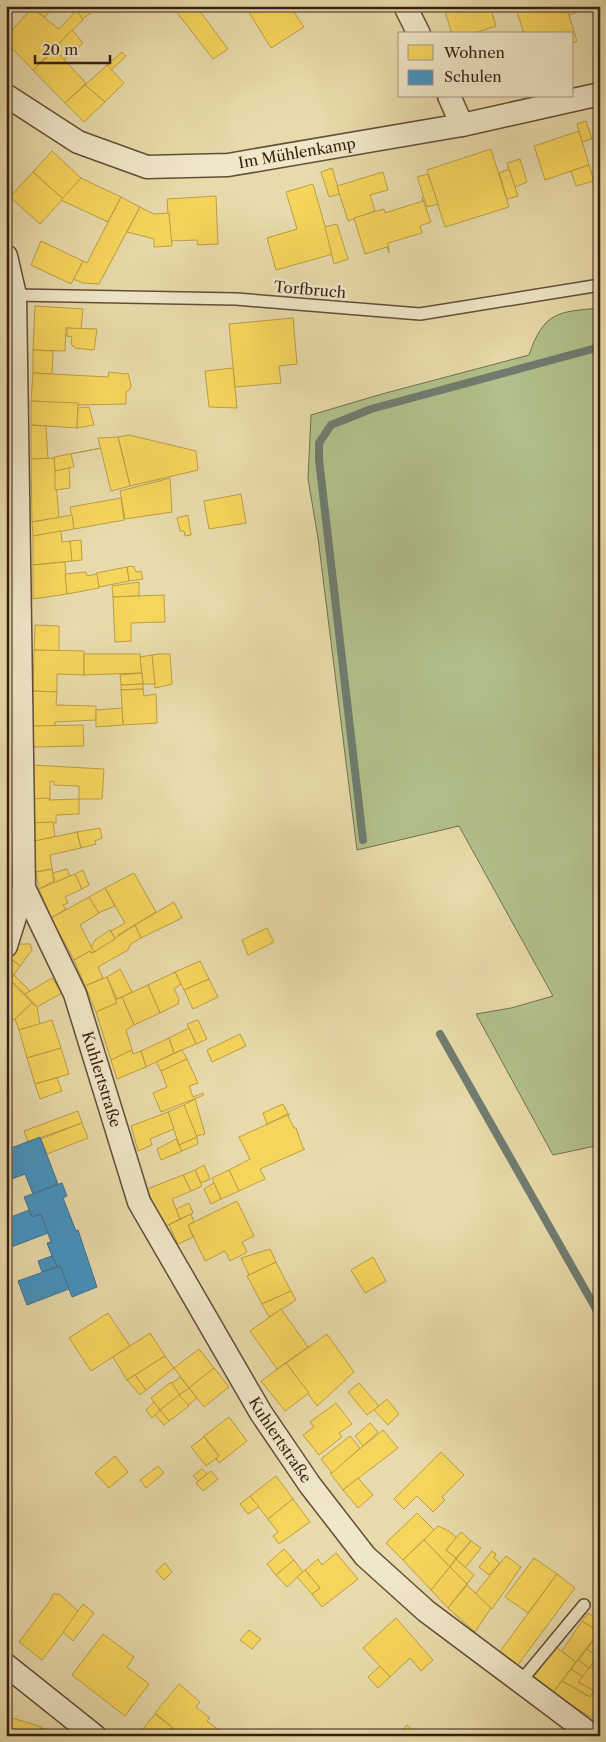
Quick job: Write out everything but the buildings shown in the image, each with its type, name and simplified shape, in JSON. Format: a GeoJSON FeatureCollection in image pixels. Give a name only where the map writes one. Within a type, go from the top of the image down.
{"type":"FeatureCollection","features":[{"type":"Feature","properties":{"kind":"street"},"geometry":{"type":"LineString","coordinates":[[405,6],[418,32]]}},
{"type":"Feature","properties":{"kind":"street","name":"Im Mühlenkamp"},"geometry":{"type":"LineString","coordinates":[[7,96],[78,142],[147,167],[228,165],[462,124],[600,94]]}},
{"type":"Feature","properties":{"kind":"street"},"geometry":{"type":"LineString","coordinates":[[450,98],[462,124]]}},
{"type":"Feature","properties":{"kind":"street","name":"Kuhlertstraße"},"geometry":{"type":"LineString","coordinates":[[6,256],[15,296],[24,888],[75,994],[139,1202],[261,1413],[310,1485],[365,1556],[426,1611],[593,1736]]}},
{"type":"Feature","properties":{"kind":"street"},"geometry":{"type":"LineString","coordinates":[[6,946],[24,888]]}},
{"type":"Feature","properties":{"kind":"street"},"geometry":{"type":"LineString","coordinates":[[6,1665],[95,1736]]}},
{"type":"Feature","properties":{"kind":"lane","name":"Torfbruch"},"geometry":{"type":"LineString","coordinates":[[15,296],[236,299],[420,314],[600,285]]}},
{"type":"Feature","properties":{"kind":"lane"},"geometry":{"type":"LineString","coordinates":[[521,1682],[584,1605]]}},
{"type":"Feature","properties":{"kind":"green space"},"geometry":{"type":"Polygon","coordinates":[[[600,308],[600,1145],[553,1155],[476,1014],[511,1008],[553,996],[459,826],[357,850],[318,538],[308,479],[311,415],[529,355],[541,330],[554,316],[573,311],[600,308]]]}},
{"type":"Feature","properties":{"kind":"waterway"},"geometry":{"type":"LineString","coordinates":[[363,840],[319,460],[319,443],[331,425],[371,409],[600,347]]}},
{"type":"Feature","properties":{"kind":"waterway"},"geometry":{"type":"LineString","coordinates":[[440,1034],[600,1316]]}}]}
